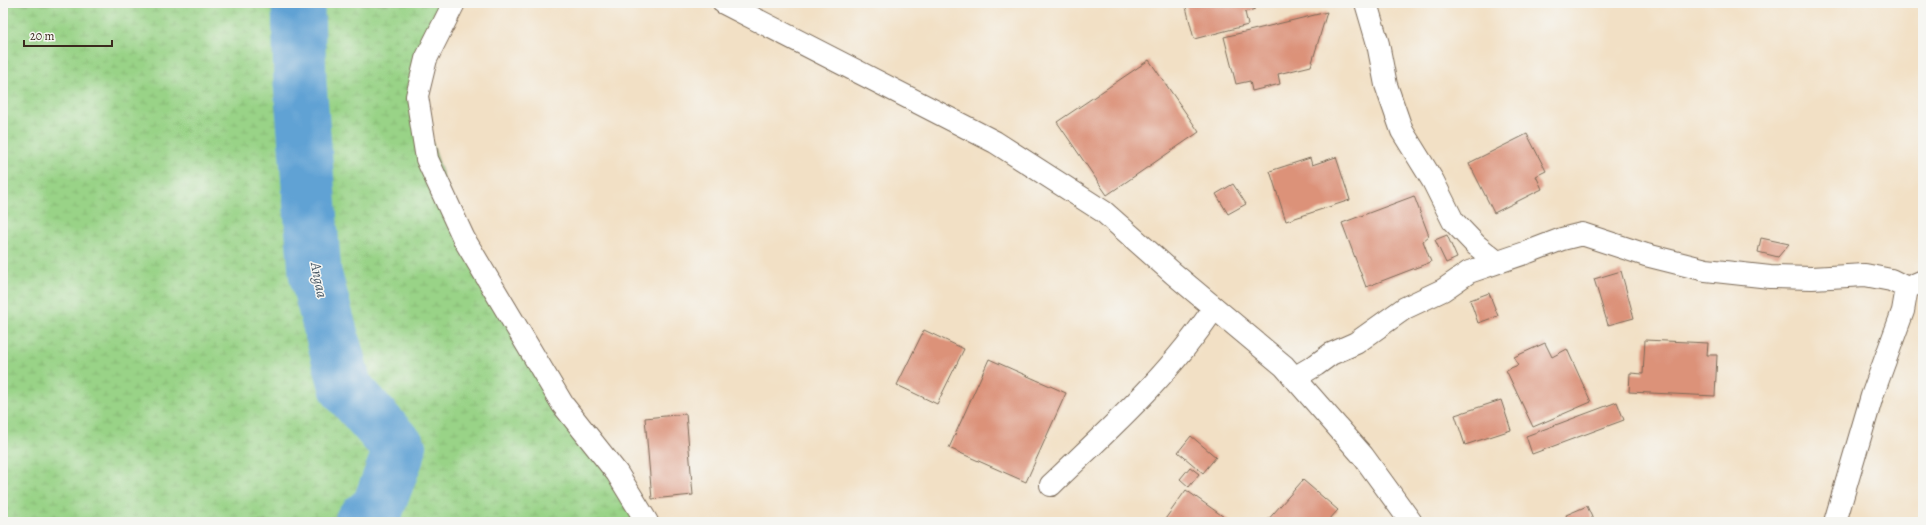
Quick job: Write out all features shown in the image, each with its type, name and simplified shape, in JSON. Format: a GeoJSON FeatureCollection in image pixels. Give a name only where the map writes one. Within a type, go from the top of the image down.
{"type":"FeatureCollection","features":[{"type":"Feature","properties":{"kind":"street"},"geometry":{"type":"LineString","coordinates":[[454,3],[426,59],[417,96],[427,159],[464,239],[563,405],[617,473],[647,522]]}},
{"type":"Feature","properties":{"kind":"street"},"geometry":{"type":"LineString","coordinates":[[724,3],[995,142],[1104,212],[1174,274],[1284,366],[1363,456],[1411,522]]}},
{"type":"Feature","properties":{"kind":"street"},"geometry":{"type":"LineString","coordinates":[[1366,3],[1378,44],[1386,85],[1402,131],[1433,181],[1452,221],[1476,245],[1497,262]]}},
{"type":"Feature","properties":{"kind":"street"},"geometry":{"type":"LineString","coordinates":[[1294,378],[1331,354],[1356,343],[1405,308],[1443,290],[1469,272],[1562,239],[1582,234],[1646,256],[1706,270],[1770,277],[1812,278],[1865,275],[1915,285],[1903,311],[1872,396],[1835,522]]}},
{"type":"Feature","properties":{"kind":"street"},"geometry":{"type":"LineString","coordinates":[[1051,485],[1150,388],[1197,334],[1214,308]]}},
{"type":"Feature","properties":{"kind":"green space"},"geometry":{"type":"Polygon","coordinates":[[[3,3],[454,3],[417,96],[464,239],[647,522],[3,522],[3,3]]]}},
{"type":"Feature","properties":{"kind":"building"},"geometry":{"type":"Polygon","coordinates":[[[1185,3],[1253,3],[1255,9],[1245,12],[1248,25],[1194,39],[1185,3]]]}},
{"type":"Feature","properties":{"kind":"building"},"geometry":{"type":"Polygon","coordinates":[[[1327,12],[1311,66],[1278,74],[1280,84],[1252,91],[1250,81],[1236,84],[1224,37],[1327,12]]]}},
{"type":"Feature","properties":{"kind":"building"},"geometry":{"type":"Polygon","coordinates":[[[1149,60],[1199,132],[1107,195],[1057,122],[1149,60]]]}},
{"type":"Feature","properties":{"kind":"building"},"geometry":{"type":"Polygon","coordinates":[[[1527,134],[1546,171],[1536,176],[1542,189],[1494,213],[1469,163],[1527,134]]]}},
{"type":"Feature","properties":{"kind":"building"},"geometry":{"type":"Polygon","coordinates":[[[1336,157],[1350,200],[1286,221],[1270,171],[1310,158],[1312,165],[1336,157]]]}},
{"type":"Feature","properties":{"kind":"building"},"geometry":{"type":"Polygon","coordinates":[[[1233,184],[1246,204],[1228,214],[1216,194],[1233,184]]]}},
{"type":"Feature","properties":{"kind":"building"},"geometry":{"type":"Polygon","coordinates":[[[1414,196],[1429,236],[1423,241],[1431,262],[1366,287],[1342,223],[1414,196]]]}},
{"type":"Feature","properties":{"kind":"building"},"geometry":{"type":"Polygon","coordinates":[[[1447,235],[1457,258],[1446,263],[1435,240],[1447,235]]]}},
{"type":"Feature","properties":{"kind":"building"},"geometry":{"type":"Polygon","coordinates":[[[1761,238],[1789,244],[1778,257],[1758,252],[1761,238]]]}},
{"type":"Feature","properties":{"kind":"building"},"geometry":{"type":"Polygon","coordinates":[[[1621,271],[1634,318],[1608,325],[1594,279],[1621,271]]]}},
{"type":"Feature","properties":{"kind":"building"},"geometry":{"type":"Polygon","coordinates":[[[1489,293],[1498,316],[1478,323],[1470,300],[1489,293]]]}},
{"type":"Feature","properties":{"kind":"building"},"geometry":{"type":"Polygon","coordinates":[[[924,330],[964,349],[937,404],[897,385],[924,330]]]}},
{"type":"Feature","properties":{"kind":"building"},"geometry":{"type":"Polygon","coordinates":[[[1645,340],[1708,343],[1707,355],[1717,355],[1715,396],[1629,392],[1630,373],[1643,374],[1645,340]]]}},
{"type":"Feature","properties":{"kind":"building"},"geometry":{"type":"Polygon","coordinates":[[[1545,343],[1552,357],[1567,349],[1591,402],[1533,427],[1506,370],[1518,365],[1514,357],[1545,343]]]}},
{"type":"Feature","properties":{"kind":"building"},"geometry":{"type":"Polygon","coordinates":[[[989,359],[1066,393],[1026,482],[949,448],[989,359]]]}},
{"type":"Feature","properties":{"kind":"building"},"geometry":{"type":"Polygon","coordinates":[[[1501,400],[1511,430],[1465,445],[1455,415],[1501,400]]]}},
{"type":"Feature","properties":{"kind":"building"},"geometry":{"type":"Polygon","coordinates":[[[1617,402],[1624,420],[1532,454],[1526,436],[1617,402]]]}},
{"type":"Feature","properties":{"kind":"building"},"geometry":{"type":"Polygon","coordinates":[[[686,414],[693,495],[652,499],[645,418],[686,414]]]}},
{"type":"Feature","properties":{"kind":"building"},"geometry":{"type":"Polygon","coordinates":[[[1191,436],[1216,457],[1203,473],[1178,452],[1191,436]]]}},
{"type":"Feature","properties":{"kind":"building"},"geometry":{"type":"Polygon","coordinates":[[[1190,467],[1199,474],[1189,487],[1180,479],[1190,467]]]}},
{"type":"Feature","properties":{"kind":"building"},"geometry":{"type":"Polygon","coordinates":[[[1303,480],[1338,510],[1327,522],[1266,522],[1303,480]]]}},
{"type":"Feature","properties":{"kind":"building"},"geometry":{"type":"Polygon","coordinates":[[[1186,490],[1231,522],[1163,522],[1186,490]]]}},
{"type":"Feature","properties":{"kind":"building"},"geometry":{"type":"Polygon","coordinates":[[[1587,506],[1594,522],[1569,522],[1566,515],[1587,506]]]}},
{"type":"Feature","properties":{"kind":"waterway","name":"Angaa"},"geometry":{"type":"LineString","coordinates":[[298,3],[300,83],[315,273],[346,388],[400,449],[378,507],[361,522]]}}]}
